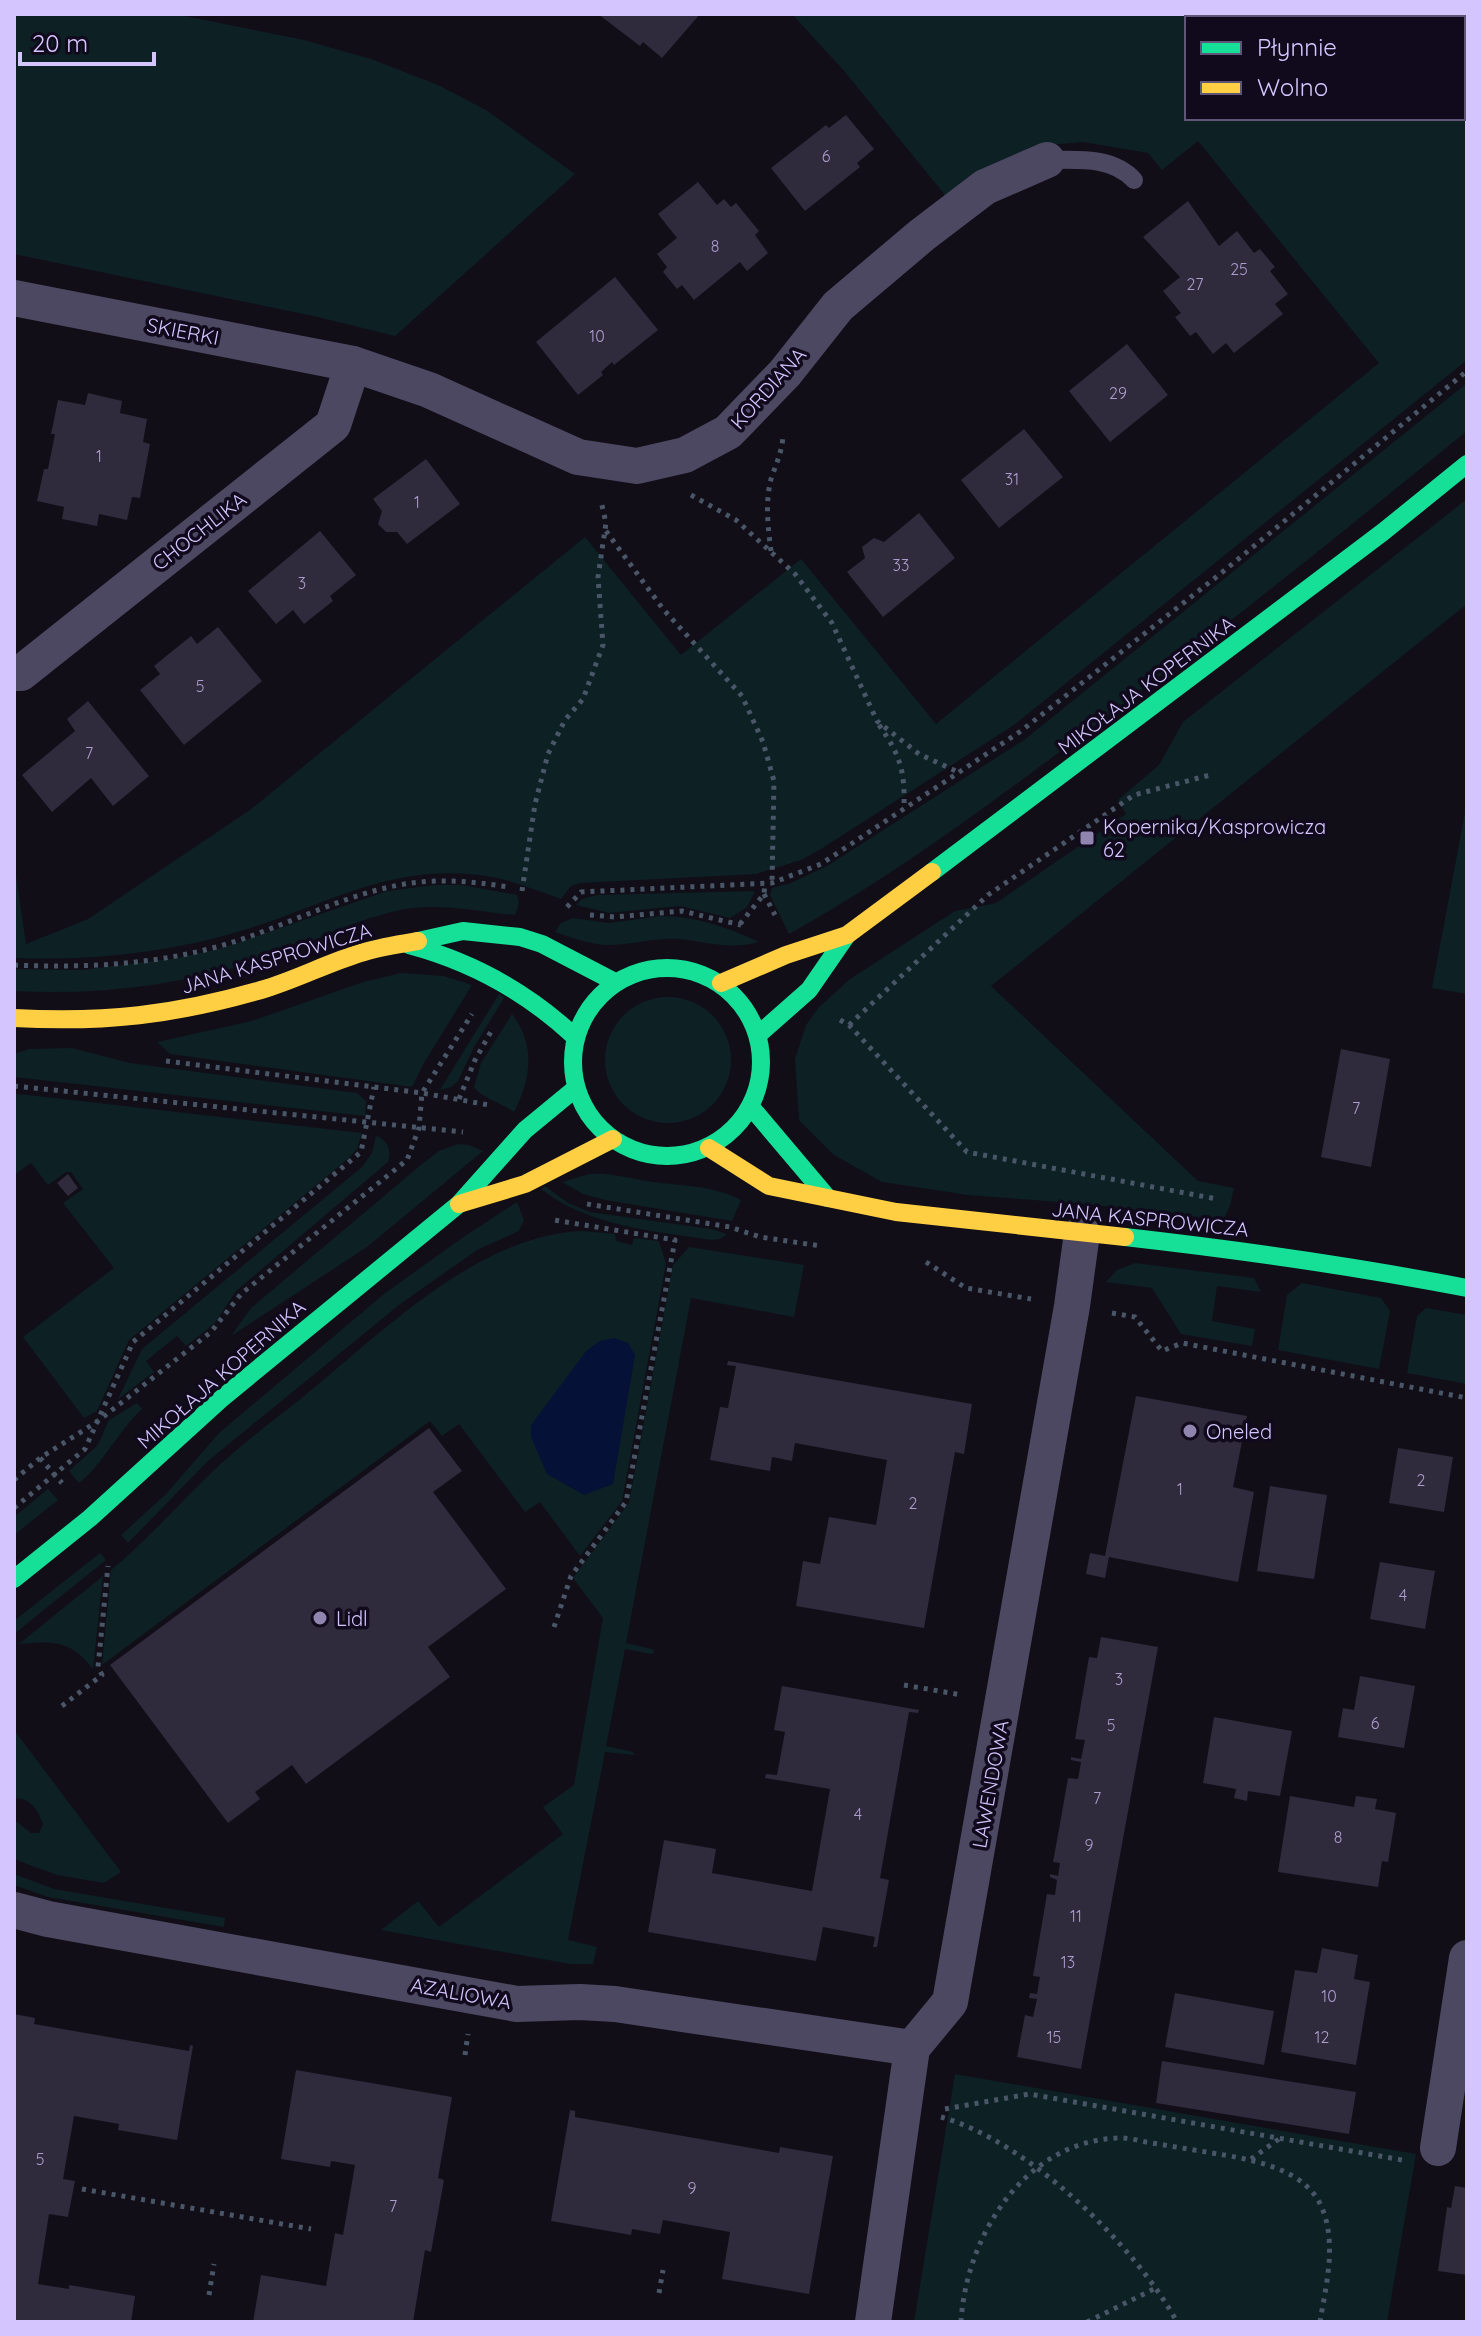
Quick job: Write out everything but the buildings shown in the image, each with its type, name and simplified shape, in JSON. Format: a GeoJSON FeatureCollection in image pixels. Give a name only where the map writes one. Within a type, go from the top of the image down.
{"type":"FeatureCollection","features":[{"type":"Feature","properties":{"kind":"street","name":"KORDIANA"},"geometry":{"type":"LineString","coordinates":[[353,364],[429,390],[578,457],[637,466],[685,455],[728,432],[785,373],[838,306],[985,187],[1047,160]]}},
{"type":"Feature","properties":{"kind":"street","name":"SKIERKI"},"geometry":{"type":"LineString","coordinates":[[14,298],[353,364]]}},
{"type":"Feature","properties":{"kind":"street","name":"CHOCHLIKA"},"geometry":{"type":"LineString","coordinates":[[14,673],[21,673],[333,425],[353,364]]}},
{"type":"Feature","properties":{"kind":"street","name":"MIKOŁAJA KOPERNIKA"},"geometry":{"type":"LineString","coordinates":[[721,983],[786,955],[847,935],[1044,790],[1467,464]]}},
{"type":"Feature","properties":{"kind":"street","name":"JANA KASPROWICZA"},"geometry":{"type":"LineString","coordinates":[[14,1018],[72,1021],[184,1010],[264,989],[364,952],[463,931],[520,937],[542,944],[615,982]]}},
{"type":"Feature","properties":{"kind":"street","name":"MIKOŁAJA KOPERNIKA"},"geometry":{"type":"LineString","coordinates":[[758,1035],[809,990],[847,935]]}},
{"type":"Feature","properties":{"kind":"street","name":"JANA KASPROWICZA"},"geometry":{"type":"LineString","coordinates":[[406,944],[456,958],[495,979],[557,1020],[575,1037]]}},
{"type":"Feature","properties":{"kind":"street"},"geometry":{"type":"LineString","coordinates":[[668,967],[696,971],[721,983],[744,1005],[758,1035],[762,1060],[760,1084],[751,1107],[733,1130],[709,1148],[677,1157],[643,1154],[613,1139],[590,1117],[576,1088],[572,1063],[575,1037],[590,1006],[615,982],[640,970],[668,967]]}},
{"type":"Feature","properties":{"kind":"street","name":"MIKOŁAJA KOPERNIKA"},"geometry":{"type":"LineString","coordinates":[[14,1579],[90,1518],[221,1399],[459,1204],[525,1130],[576,1088]]}},
{"type":"Feature","properties":{"kind":"street"},"geometry":{"type":"LineString","coordinates":[[751,1107],[828,1198]]}},
{"type":"Feature","properties":{"kind":"street","name":"MIKOŁAJA KOPERNIKA"},"geometry":{"type":"LineString","coordinates":[[459,1204],[525,1184],[613,1139]]}},
{"type":"Feature","properties":{"kind":"street","name":"JANA KASPROWICZA"},"geometry":{"type":"LineString","coordinates":[[709,1148],[769,1186],[896,1212],[1241,1250],[1467,1288]]}},
{"type":"Feature","properties":{"kind":"street","name":"LAWENDOWA"},"geometry":{"type":"LineString","coordinates":[[912,2048],[950,2002],[1070,1321],[1082,1233]]}},
{"type":"Feature","properties":{"kind":"street","name":"AZALIOWA"},"geometry":{"type":"LineString","coordinates":[[14,1910],[48,1919],[517,2004],[615,2004],[912,2048]]}},
{"type":"Feature","properties":{"kind":"street"},"geometry":{"type":"LineString","coordinates":[[1438,2148],[1467,1958]]}},
{"type":"Feature","properties":{"kind":"street"},"geometry":{"type":"LineString","coordinates":[[873,2322],[912,2048]]}},
{"type":"Feature","properties":{"kind":"lane"},"geometry":{"type":"LineString","coordinates":[[1047,160],[1097,160],[1126,171],[1134,180]]}},
{"type":"Feature","properties":{"kind":"path"},"geometry":{"type":"LineString","coordinates":[[581,892],[768,883],[821,864],[1021,731],[1220,574],[1467,371]]}},
{"type":"Feature","properties":{"kind":"path"},"geometry":{"type":"LineString","coordinates":[[772,552],[767,518],[771,481],[782,451],[783,436]]}},
{"type":"Feature","properties":{"kind":"path"},"geometry":{"type":"LineString","coordinates":[[522,891],[535,804],[548,754],[565,720],[583,699],[603,645],[598,577],[606,523],[598,492],[578,457]]}},
{"type":"Feature","properties":{"kind":"path"},"geometry":{"type":"LineString","coordinates":[[637,466],[736,520],[795,574],[832,623],[877,721],[898,752],[905,785],[904,807]]}},
{"type":"Feature","properties":{"kind":"path"},"geometry":{"type":"LineString","coordinates":[[605,530],[663,609],[742,696],[763,742],[774,781],[768,883],[764,894],[740,925]]}},
{"type":"Feature","properties":{"kind":"path"},"geometry":{"type":"LineString","coordinates":[[877,721],[919,754],[958,772]]}},
{"type":"Feature","properties":{"kind":"path"},"geometry":{"type":"LineString","coordinates":[[849,1025],[988,895],[1134,795],[1210,775]]}},
{"type":"Feature","properties":{"kind":"path"},"geometry":{"type":"LineString","coordinates":[[14,965],[134,964],[176,956],[221,946],[398,885],[459,880],[522,891],[594,917],[682,911],[751,928]]}},
{"type":"Feature","properties":{"kind":"path"},"geometry":{"type":"LineString","coordinates":[[520,937],[540,896]]}},
{"type":"Feature","properties":{"kind":"path"},"geometry":{"type":"LineString","coordinates":[[14,1480],[40,1458],[98,1421],[211,1332],[241,1294],[407,1160],[419,1128],[422,1093],[495,979]]}},
{"type":"Feature","properties":{"kind":"path"},"geometry":{"type":"LineString","coordinates":[[837,1019],[849,1025],[967,1152],[1217,1199]]}},
{"type":"Feature","properties":{"kind":"path"},"geometry":{"type":"LineString","coordinates":[[153,1059],[459,1099]]}},
{"type":"Feature","properties":{"kind":"path"},"geometry":{"type":"LineString","coordinates":[[14,1086],[490,1135],[503,1154]]}},
{"type":"Feature","properties":{"kind":"path"},"geometry":{"type":"LineString","coordinates":[[14,1508],[85,1449],[133,1342],[361,1152],[374,1087]]}},
{"type":"Feature","properties":{"kind":"path"},"geometry":{"type":"LineString","coordinates":[[525,1184],[551,1219],[675,1240],[626,1502],[571,1576],[554,1627]]}},
{"type":"Feature","properties":{"kind":"path"},"geometry":{"type":"LineString","coordinates":[[1182,1343],[1467,1398]]}},
{"type":"Feature","properties":{"kind":"path"},"geometry":{"type":"LineString","coordinates":[[62,1706],[102,1675],[98,1667],[108,1566]]}},
{"type":"Feature","properties":{"kind":"path"},"geometry":{"type":"LineString","coordinates":[[904,1685],[961,1695]]}},
{"type":"Feature","properties":{"kind":"path"},"geometry":{"type":"LineString","coordinates":[[465,2055],[467,2037]]}},
{"type":"Feature","properties":{"kind":"path"},"geometry":{"type":"LineString","coordinates":[[943,2118],[945,2107],[1029,2094],[1400,2161]]}},
{"type":"Feature","properties":{"kind":"path"},"geometry":{"type":"LineString","coordinates":[[904,2113],[943,2118],[1003,2145],[1035,2167],[1119,2244],[1156,2288],[1177,2322]]}},
{"type":"Feature","properties":{"kind":"path"},"geometry":{"type":"LineString","coordinates":[[961,2322],[962,2305],[981,2238],[1005,2201],[1035,2167],[1089,2142],[1118,2137],[1273,2165],[1310,2191],[1322,2205],[1329,2231],[1320,2322]]}},
{"type":"Feature","properties":{"kind":"path"},"geometry":{"type":"LineString","coordinates":[[1251,2159],[1279,2139]]}},
{"type":"Feature","properties":{"kind":"path"},"geometry":{"type":"LineString","coordinates":[[82,2189],[311,2229]]}},
{"type":"Feature","properties":{"kind":"path"},"geometry":{"type":"LineString","coordinates":[[209,2295],[214,2264]]}},
{"type":"Feature","properties":{"kind":"path"},"geometry":{"type":"LineString","coordinates":[[659,2293],[663,2270]]}},
{"type":"Feature","properties":{"kind":"path"},"geometry":{"type":"LineString","coordinates":[[1087,2322],[1156,2288]]}},
{"type":"Feature","properties":{"kind":"green space"},"geometry":{"type":"Polygon","coordinates":[[[14,14],[175,14],[304,40],[371,59],[438,85],[486,110],[575,174],[395,336],[14,254],[14,14]]]}},
{"type":"Feature","properties":{"kind":"green space"},"geometry":{"type":"Polygon","coordinates":[[[792,14],[1467,14],[1467,360],[1014,725],[821,849],[801,860],[756,874],[580,883],[571,886],[561,899],[497,878],[428,874],[367,886],[244,930],[158,950],[101,957],[14,958],[14,861],[26,944],[88,919],[250,810],[585,537],[681,655],[801,559],[936,724],[1379,363],[1198,141],[1162,170],[1148,153],[1083,142],[1048,145],[949,200],[845,72],[792,14]]]}},
{"type":"Feature","properties":{"kind":"green space"},"geometry":{"type":"Polygon","coordinates":[[[1467,383],[1467,431],[1266,593],[1061,751],[894,870],[789,934],[770,895],[772,888],[791,883],[827,866],[1024,740],[1467,383]]]}},
{"type":"Feature","properties":{"kind":"green space"},"geometry":{"type":"Polygon","coordinates":[[[1467,499],[1467,604],[991,986],[1198,1181],[1234,1188],[1223,1220],[1087,1204],[968,1195],[882,1182],[834,1155],[799,1120],[795,1059],[806,1025],[819,1007],[850,979],[955,911],[996,903],[1126,814],[1118,800],[1159,765],[1183,722],[1467,499]]]}},
{"type":"Feature","properties":{"kind":"green space"},"geometry":{"type":"Polygon","coordinates":[[[1467,802],[1467,994],[1432,988],[1467,802]]]}},
{"type":"Feature","properties":{"kind":"green space"},"geometry":{"type":"Polygon","coordinates":[[[462,885],[517,895],[519,903],[515,915],[451,908],[412,908],[359,922],[241,966],[177,981],[80,992],[14,991],[14,969],[82,970],[178,958],[223,948],[387,891],[462,885]]]}},
{"type":"Feature","properties":{"kind":"green space"},"geometry":{"type":"Polygon","coordinates":[[[755,891],[747,907],[730,918],[680,906],[609,913],[576,905],[582,899],[597,895],[755,891]]]}},
{"type":"Feature","properties":{"kind":"green space"},"geometry":{"type":"Polygon","coordinates":[[[659,916],[710,923],[759,942],[728,945],[670,939],[603,945],[555,932],[561,923],[573,918],[609,923],[659,916]]]}},
{"type":"Feature","properties":{"kind":"green space"},"geometry":{"type":"Polygon","coordinates":[[[401,973],[444,976],[472,985],[412,1087],[170,1054],[157,1042],[252,1021],[363,982],[401,973]]]}},
{"type":"Feature","properties":{"kind":"green space"},"geometry":{"type":"Polygon","coordinates":[[[499,994],[504,998],[474,1047],[458,1081],[440,1090],[499,994]]]}},
{"type":"Feature","properties":{"kind":"green space"},"geometry":{"type":"Polygon","coordinates":[[[668,997],[692,1002],[712,1016],[726,1036],[731,1060],[726,1084],[712,1104],[692,1118],[668,1123],[644,1118],[624,1104],[610,1084],[605,1060],[610,1036],[624,1016],[644,1002],[668,997]]]}},
{"type":"Feature","properties":{"kind":"green space"},"geometry":{"type":"Polygon","coordinates":[[[512,1014],[520,1026],[528,1050],[527,1075],[514,1112],[474,1087],[481,1063],[512,1014]]]}},
{"type":"Feature","properties":{"kind":"green space"},"geometry":{"type":"Polygon","coordinates":[[[72,1048],[130,1063],[357,1093],[366,1101],[365,1116],[14,1077],[14,1054],[29,1049],[72,1048]]]}},
{"type":"Feature","properties":{"kind":"green space"},"geometry":{"type":"Polygon","coordinates":[[[14,1094],[362,1133],[357,1149],[349,1158],[129,1340],[97,1411],[84,1418],[23,1337],[114,1268],[63,1203],[83,1189],[71,1172],[66,1172],[48,1185],[31,1163],[14,1175],[14,1094]]]}},
{"type":"Feature","properties":{"kind":"green space"},"geometry":{"type":"Polygon","coordinates":[[[376,1136],[388,1146],[388,1162],[236,1291],[215,1323],[186,1346],[177,1336],[146,1361],[154,1372],[118,1399],[142,1349],[362,1167],[372,1153],[376,1136]]]}},
{"type":"Feature","properties":{"kind":"green space"},"geometry":{"type":"Polygon","coordinates":[[[458,1144],[483,1151],[367,1247],[231,1336],[251,1308],[422,1164],[439,1151],[458,1144]]]}},
{"type":"Feature","properties":{"kind":"green space"},"geometry":{"type":"Polygon","coordinates":[[[589,1174],[697,1187],[741,1200],[732,1221],[605,1200],[583,1194],[562,1182],[589,1174]]]}},
{"type":"Feature","properties":{"kind":"green space"},"geometry":{"type":"Polygon","coordinates":[[[545,1186],[568,1203],[590,1212],[727,1234],[711,1240],[622,1225],[559,1201],[541,1189],[545,1186]]]}},
{"type":"Feature","properties":{"kind":"green space"},"geometry":{"type":"Polygon","coordinates":[[[517,1202],[524,1220],[519,1231],[477,1250],[399,1305],[208,1461],[128,1543],[121,1535],[166,1494],[219,1433],[384,1294],[517,1202]]]}},
{"type":"Feature","properties":{"kind":"green space"},"geometry":{"type":"Polygon","coordinates":[[[583,1231],[615,1234],[616,1241],[632,1245],[634,1238],[659,1241],[666,1264],[622,1501],[580,1556],[540,1502],[525,1512],[459,1424],[442,1436],[430,1421],[102,1665],[111,1570],[219,1466],[436,1289],[507,1249],[545,1236],[583,1231]]]}},
{"type":"Feature","properties":{"kind":"green space"},"geometry":{"type":"Polygon","coordinates":[[[689,1247],[804,1265],[794,1317],[691,1298],[626,1643],[655,1652],[625,1649],[606,1746],[635,1755],[605,1752],[568,1940],[597,1947],[593,1964],[570,1964],[381,1930],[418,1901],[439,1927],[563,1834],[543,1807],[574,1785],[603,1618],[573,1578],[629,1503],[673,1265],[689,1247]]]}},
{"type":"Feature","properties":{"kind":"green space"},"geometry":{"type":"Polygon","coordinates":[[[1135,1263],[1254,1278],[1261,1292],[1217,1286],[1212,1321],[1255,1329],[1252,1346],[1181,1334],[1152,1288],[1106,1282],[1117,1270],[1135,1263]]]}},
{"type":"Feature","properties":{"kind":"green space"},"geometry":{"type":"Polygon","coordinates":[[[1302,1283],[1381,1298],[1390,1311],[1379,1369],[1278,1350],[1287,1295],[1302,1283]]]}},
{"type":"Feature","properties":{"kind":"green space"},"geometry":{"type":"Polygon","coordinates":[[[1426,1308],[1467,1315],[1467,1384],[1407,1373],[1417,1316],[1426,1308]]]}},
{"type":"Feature","properties":{"kind":"green space"},"geometry":{"type":"Polygon","coordinates":[[[137,1403],[142,1409],[79,1483],[69,1471],[98,1445],[109,1420],[137,1403]]]}},
{"type":"Feature","properties":{"kind":"green space"},"geometry":{"type":"Polygon","coordinates":[[[48,1489],[58,1500],[14,1535],[14,1517],[48,1489]]]}},
{"type":"Feature","properties":{"kind":"green space"},"geometry":{"type":"Polygon","coordinates":[[[100,1553],[106,1560],[14,1634],[14,1621],[100,1553]]]}},
{"type":"Feature","properties":{"kind":"green space"},"geometry":{"type":"Polygon","coordinates":[[[103,1576],[93,1669],[77,1652],[60,1644],[19,1644],[103,1576]]]}},
{"type":"Feature","properties":{"kind":"green space"},"geometry":{"type":"Polygon","coordinates":[[[14,1730],[121,1872],[104,1883],[57,1875],[14,1859],[14,1820],[31,1833],[39,1833],[43,1824],[33,1806],[24,1800],[14,1799],[14,1730]]]}},
{"type":"Feature","properties":{"kind":"green space"},"geometry":{"type":"Polygon","coordinates":[[[14,1874],[54,1889],[225,1918],[224,1927],[48,1897],[14,1885],[14,1874]]]}},
{"type":"Feature","properties":{"kind":"green space"},"geometry":{"type":"Polygon","coordinates":[[[955,2074],[1416,2154],[1387,2322],[914,2322],[955,2074]]]}},
{"type":"Feature","properties":{"kind":"water"},"geometry":{"type":"Polygon","coordinates":[[[614,1338],[628,1343],[635,1355],[613,1484],[584,1495],[547,1474],[531,1437],[531,1425],[587,1350],[600,1341],[614,1338]]]}},
{"type":"Feature","properties":{"kind":"traffic: fast"},"geometry":{"type":"LineString","coordinates":[[932,872],[1383,532],[1467,464]]}},
{"type":"Feature","properties":{"kind":"traffic: fast"},"geometry":{"type":"LineString","coordinates":[[418,941],[463,931],[520,937],[542,944],[615,982]]}},
{"type":"Feature","properties":{"kind":"traffic: fast"},"geometry":{"type":"LineString","coordinates":[[758,1035],[809,990],[847,935]]}},
{"type":"Feature","properties":{"kind":"traffic: fast"},"geometry":{"type":"LineString","coordinates":[[409,945],[455,960],[498,980],[538,1006],[575,1037]]}},
{"type":"Feature","properties":{"kind":"traffic: fast"},"geometry":{"type":"LineString","coordinates":[[667,968],[703,975],[734,995],[754,1026],[761,1062],[754,1098],[734,1129],[703,1149],[667,1156],[631,1149],[600,1129],[580,1098],[573,1062],[580,1026],[600,995],[631,975],[667,968]]}},
{"type":"Feature","properties":{"kind":"traffic: fast"},"geometry":{"type":"LineString","coordinates":[[14,1579],[90,1518],[221,1399],[459,1204],[525,1130],[576,1088]]}},
{"type":"Feature","properties":{"kind":"traffic: fast"},"geometry":{"type":"LineString","coordinates":[[751,1107],[828,1198]]}},
{"type":"Feature","properties":{"kind":"traffic: fast"},"geometry":{"type":"LineString","coordinates":[[1125,1237],[1296,1259],[1467,1288]]}},
{"type":"Feature","properties":{"kind":"traffic: slow"},"geometry":{"type":"LineString","coordinates":[[721,983],[786,955],[847,935],[932,872]]}},
{"type":"Feature","properties":{"kind":"traffic: slow"},"geometry":{"type":"LineString","coordinates":[[14,1018],[109,1018],[199,1006],[274,986],[364,952],[418,941]]}},
{"type":"Feature","properties":{"kind":"traffic: slow"},"geometry":{"type":"LineString","coordinates":[[459,1204],[525,1184],[613,1139]]}},
{"type":"Feature","properties":{"kind":"traffic: slow"},"geometry":{"type":"LineString","coordinates":[[709,1148],[769,1186],[896,1212],[1125,1237]]}},
{"type":"Feature","properties":{"kind":"place","name":"Kopernika/Kasprowicza 62"},"geometry":{"type":"Point","coordinates":[1087,838]}},
{"type":"Feature","properties":{"kind":"place","name":"Oneled"},"geometry":{"type":"Point","coordinates":[1190,1431]}},
{"type":"Feature","properties":{"kind":"place","name":"Lidl"},"geometry":{"type":"Point","coordinates":[320,1618]}}]}
